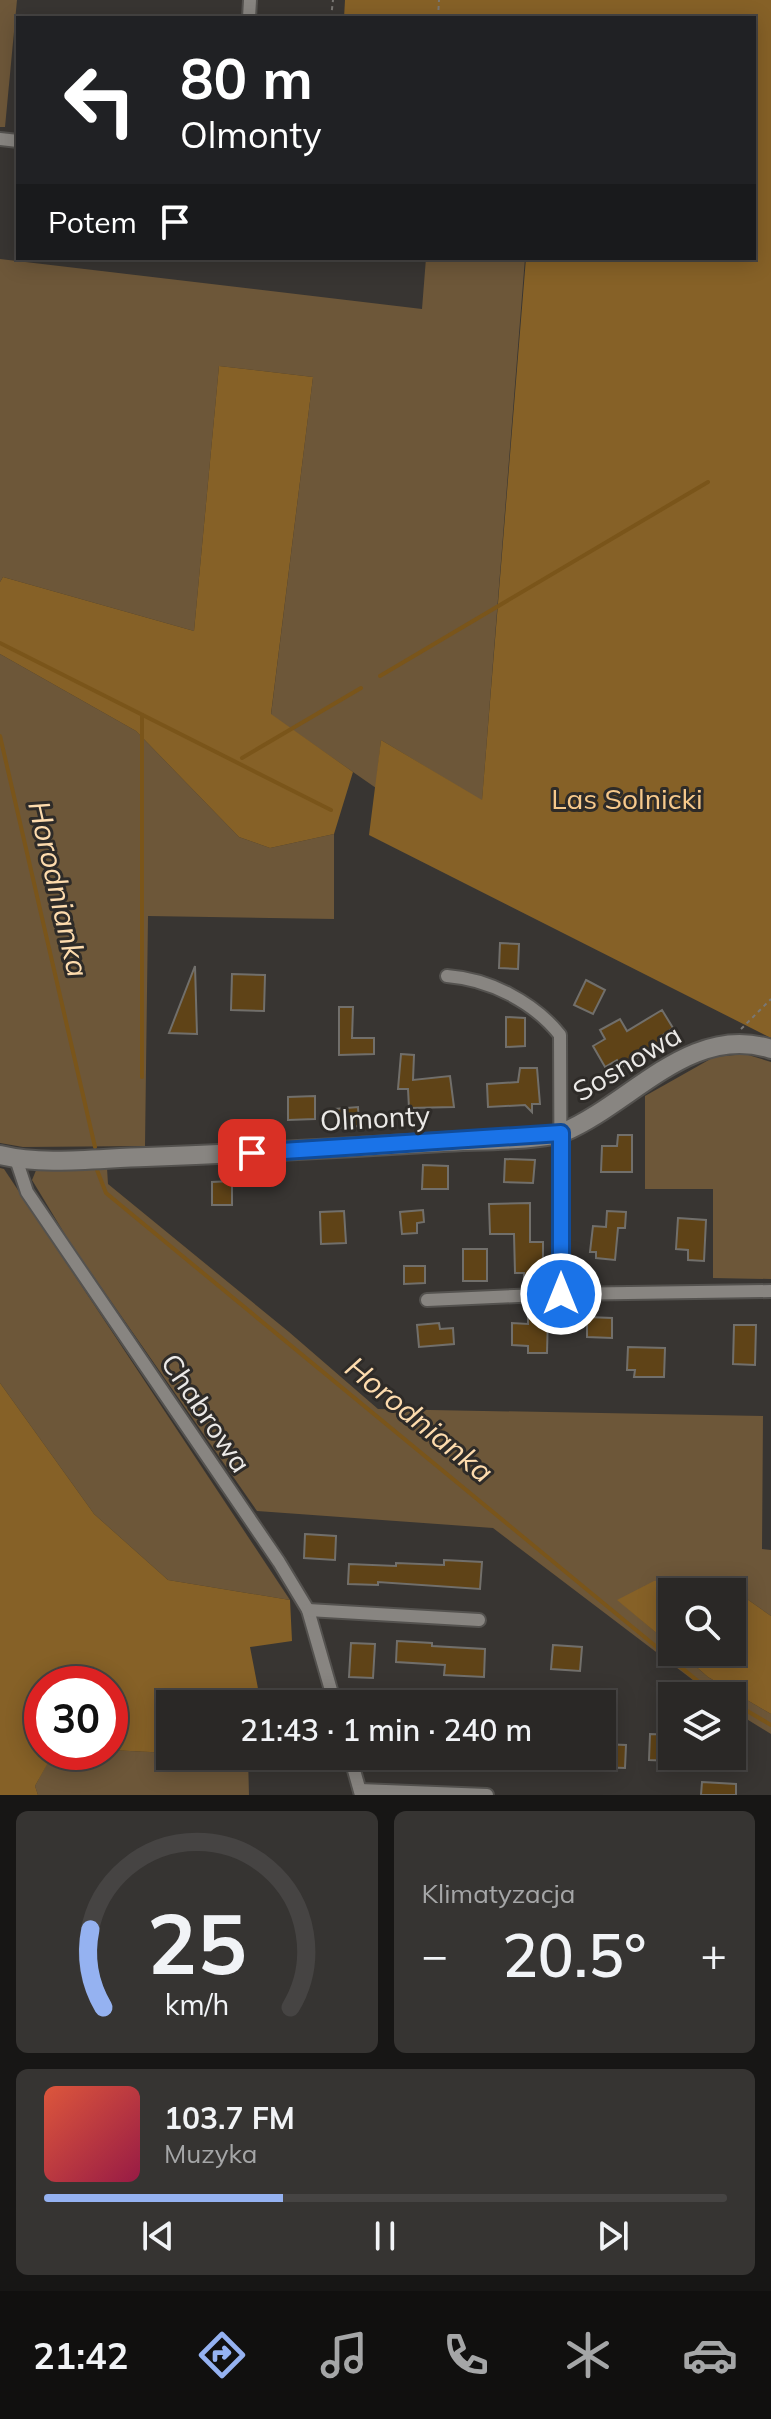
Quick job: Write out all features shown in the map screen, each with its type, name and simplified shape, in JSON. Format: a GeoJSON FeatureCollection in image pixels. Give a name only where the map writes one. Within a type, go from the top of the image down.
{"type":"FeatureCollection","features":[{"type":"Feature","properties":{"kind":"street"},"geometry":{"type":"LineString","coordinates":[[447,976],[464,977],[526,1004],[545,1017],[560,1035],[561,1294]]}},
{"type":"Feature","properties":{"kind":"street","name":"Sosnowa"},"geometry":{"type":"LineString","coordinates":[[561,1133],[680,1060],[704,1049],[741,1042],[771,1049]]}},
{"type":"Feature","properties":{"kind":"street","name":"Olmonty"},"geometry":{"type":"LineString","coordinates":[[8,1157],[252,1153],[561,1133]]}},
{"type":"Feature","properties":{"kind":"street","name":"Chabrowa"},"geometry":{"type":"LineString","coordinates":[[8,1157],[27,1192],[279,1562],[308,1610],[331,1690]]}},
{"type":"Feature","properties":{"kind":"street"},"geometry":{"type":"LineString","coordinates":[[427,1300],[561,1294],[771,1291]]}},
{"type":"Feature","properties":{"kind":"street"},"geometry":{"type":"LineString","coordinates":[[308,1610],[479,1620]]}},
{"type":"Feature","properties":{"kind":"street"},"geometry":{"type":"LineString","coordinates":[[354,1770],[361,1792],[487,1795]]}},
{"type":"Feature","properties":{"kind":"path"},"geometry":{"type":"LineString","coordinates":[[741,1042],[741,1028],[771,999]]}},
{"type":"Feature","properties":{"kind":"shaded area"},"geometry":{"type":"Polygon","coordinates":[[[0,0],[17,0],[5,127],[0,127],[0,0]]]}},
{"type":"Feature","properties":{"kind":"shaded area"},"geometry":{"type":"Polygon","coordinates":[[[0,259],[422,309],[426,260],[525,260],[482,801],[381,740],[376,788],[271,715],[313,377],[219,366],[194,631],[3,577],[0,582],[0,259]]]}},
{"type":"Feature","properties":{"kind":"shaded area"},"geometry":{"type":"Polygon","coordinates":[[[0,654],[136,731],[239,837],[270,848],[334,834],[334,919],[148,916],[145,1146],[23,1147],[0,1143],[0,654]]]}},
{"type":"Feature","properties":{"kind":"shaded area"},"geometry":{"type":"Polygon","coordinates":[[[745,1054],[771,1062],[771,1279],[713,1278],[713,1189],[645,1189],[645,1096],[714,1057],[745,1054]]]}},
{"type":"Feature","properties":{"kind":"shaded area"},"geometry":{"type":"Polygon","coordinates":[[[0,1168],[4,1169],[290,1600],[168,1580],[94,1514],[0,1383],[0,1168]]]}},
{"type":"Feature","properties":{"kind":"shaded area"},"geometry":{"type":"Polygon","coordinates":[[[37,1168],[107,1168],[108,1184],[378,1409],[763,1416],[762,1549],[771,1550],[771,1616],[746,1598],[746,1578],[658,1578],[658,1588],[618,1600],[658,1634],[658,1653],[493,1528],[257,1511],[69,1241],[32,1180],[37,1168]]]}},
{"type":"Feature","properties":{"kind":"shaded area"},"geometry":{"type":"Polygon","coordinates":[[[675,1666],[695,1666],[717,1682],[696,1682],[675,1666]]]}},
{"type":"Feature","properties":{"kind":"shaded area"},"geometry":{"type":"Polygon","coordinates":[[[746,1699],[771,1714],[771,1734],[746,1719],[746,1699]]]}},
{"type":"Feature","properties":{"kind":"shaded area"},"geometry":{"type":"Polygon","coordinates":[[[128,1751],[156,1752],[156,1770],[248,1770],[249,1795],[38,1795],[35,1786],[44,1770],[128,1770],[128,1751]]]}},
{"type":"Feature","properties":{"kind":"green space","name":"Las Solnicki"},"geometry":{"type":"Polygon","coordinates":[[[345,0],[771,0],[771,1038],[369,835],[381,740],[482,800],[526,260],[756,260],[756,16],[344,16],[345,0]]]}},
{"type":"Feature","properties":{"kind":"green space"},"geometry":{"type":"Polygon","coordinates":[[[219,366],[313,377],[271,714],[353,772],[334,834],[270,848],[239,837],[136,731],[0,654],[0,582],[3,577],[194,631],[219,366]]]}},
{"type":"Feature","properties":{"kind":"green space"},"geometry":{"type":"Polygon","coordinates":[[[0,1383],[94,1514],[168,1580],[290,1600],[292,1641],[250,1647],[258,1690],[156,1690],[156,1752],[128,1751],[128,1666],[24,1666],[24,1770],[44,1770],[35,1786],[38,1795],[0,1795],[0,1383]]]}},
{"type":"Feature","properties":{"kind":"green space"},"geometry":{"type":"Polygon","coordinates":[[[658,1581],[658,1634],[617,1600],[658,1581]]]}},
{"type":"Feature","properties":{"kind":"green space"},"geometry":{"type":"Polygon","coordinates":[[[746,1598],[771,1616],[771,1714],[746,1699],[746,1682],[717,1682],[695,1666],[746,1666],[746,1598]]]}},
{"type":"Feature","properties":{"kind":"building"},"geometry":{"type":"Polygon","coordinates":[[[500,943],[519,944],[518,969],[499,968],[500,943]]]}},
{"type":"Feature","properties":{"kind":"building"},"geometry":{"type":"Polygon","coordinates":[[[195,966],[197,1034],[169,1033],[195,966]]]}},
{"type":"Feature","properties":{"kind":"building"},"geometry":{"type":"Polygon","coordinates":[[[232,974],[265,975],[264,1011],[231,1010],[232,974]]]}},
{"type":"Feature","properties":{"kind":"building"},"geometry":{"type":"Polygon","coordinates":[[[586,980],[605,990],[593,1014],[574,1005],[586,980]]]}},
{"type":"Feature","properties":{"kind":"building"},"geometry":{"type":"Polygon","coordinates":[[[339,1007],[353,1007],[352,1038],[374,1038],[374,1054],[339,1055],[339,1007]]]}},
{"type":"Feature","properties":{"kind":"building"},"geometry":{"type":"Polygon","coordinates":[[[662,1010],[673,1028],[659,1038],[660,1041],[621,1067],[617,1060],[605,1067],[593,1046],[605,1039],[600,1030],[620,1019],[627,1031],[662,1010]]]}},
{"type":"Feature","properties":{"kind":"building"},"geometry":{"type":"Polygon","coordinates":[[[506,1017],[525,1018],[525,1046],[506,1047],[506,1017]]]}},
{"type":"Feature","properties":{"kind":"building"},"geometry":{"type":"Polygon","coordinates":[[[401,1054],[414,1055],[413,1080],[450,1076],[454,1107],[409,1108],[408,1089],[398,1089],[401,1054]]]}},
{"type":"Feature","properties":{"kind":"building"},"geometry":{"type":"Polygon","coordinates":[[[520,1068],[537,1068],[540,1104],[532,1104],[532,1112],[525,1105],[488,1107],[487,1084],[518,1082],[520,1068]]]}},
{"type":"Feature","properties":{"kind":"building"},"geometry":{"type":"Polygon","coordinates":[[[315,1096],[315,1119],[288,1120],[288,1097],[315,1096]]]}},
{"type":"Feature","properties":{"kind":"building"},"geometry":{"type":"Polygon","coordinates":[[[358,1107],[359,1126],[337,1128],[335,1109],[358,1107]]]}},
{"type":"Feature","properties":{"kind":"building"},"geometry":{"type":"Polygon","coordinates":[[[618,1135],[632,1135],[632,1172],[601,1172],[602,1146],[617,1146],[618,1135]]]}},
{"type":"Feature","properties":{"kind":"building"},"geometry":{"type":"Polygon","coordinates":[[[505,1159],[535,1160],[533,1183],[504,1182],[505,1159]]]}},
{"type":"Feature","properties":{"kind":"building"},"geometry":{"type":"Polygon","coordinates":[[[423,1165],[448,1166],[448,1189],[422,1189],[423,1165]]]}},
{"type":"Feature","properties":{"kind":"building"},"geometry":{"type":"Polygon","coordinates":[[[232,1181],[232,1205],[212,1205],[212,1182],[232,1181]]]}},
{"type":"Feature","properties":{"kind":"building"},"geometry":{"type":"Polygon","coordinates":[[[530,1203],[530,1242],[543,1242],[543,1279],[524,1278],[524,1273],[515,1273],[514,1234],[490,1234],[489,1204],[530,1203]]]}},
{"type":"Feature","properties":{"kind":"building"},"geometry":{"type":"Polygon","coordinates":[[[423,1210],[424,1222],[417,1223],[417,1233],[402,1234],[400,1212],[423,1210]]]}},
{"type":"Feature","properties":{"kind":"building"},"geometry":{"type":"Polygon","coordinates":[[[344,1211],[346,1243],[321,1244],[320,1212],[344,1211]]]}},
{"type":"Feature","properties":{"kind":"building"},"geometry":{"type":"Polygon","coordinates":[[[607,1211],[626,1212],[625,1228],[618,1228],[615,1260],[596,1258],[596,1252],[590,1252],[593,1226],[606,1227],[607,1211]]]}},
{"type":"Feature","properties":{"kind":"building"},"geometry":{"type":"Polygon","coordinates":[[[678,1218],[706,1220],[704,1261],[688,1260],[688,1250],[676,1249],[678,1218]]]}},
{"type":"Feature","properties":{"kind":"building"},"geometry":{"type":"Polygon","coordinates":[[[463,1249],[487,1249],[487,1281],[463,1281],[463,1249]]]}},
{"type":"Feature","properties":{"kind":"building"},"geometry":{"type":"Polygon","coordinates":[[[404,1266],[425,1266],[425,1283],[404,1284],[404,1266]]]}},
{"type":"Feature","properties":{"kind":"building"},"geometry":{"type":"Polygon","coordinates":[[[528,1314],[548,1314],[547,1353],[528,1353],[528,1346],[512,1345],[512,1323],[528,1324],[528,1314]]]}},
{"type":"Feature","properties":{"kind":"building"},"geometry":{"type":"Polygon","coordinates":[[[587,1317],[612,1318],[612,1338],[587,1337],[587,1317]]]}},
{"type":"Feature","properties":{"kind":"building"},"geometry":{"type":"Polygon","coordinates":[[[439,1323],[440,1329],[453,1328],[454,1344],[419,1347],[417,1325],[439,1323]]]}},
{"type":"Feature","properties":{"kind":"building"},"geometry":{"type":"Polygon","coordinates":[[[734,1325],[756,1325],[755,1365],[733,1364],[734,1325]]]}},
{"type":"Feature","properties":{"kind":"building"},"geometry":{"type":"Polygon","coordinates":[[[628,1347],[665,1348],[664,1377],[634,1377],[635,1370],[627,1370],[628,1347]]]}},
{"type":"Feature","properties":{"kind":"building"},"geometry":{"type":"Polygon","coordinates":[[[305,1534],[336,1536],[335,1560],[304,1558],[305,1534]]]}},
{"type":"Feature","properties":{"kind":"building"},"geometry":{"type":"Polygon","coordinates":[[[444,1560],[482,1562],[480,1589],[378,1582],[378,1585],[348,1584],[349,1564],[444,1565],[444,1560]]]}},
{"type":"Feature","properties":{"kind":"building"},"geometry":{"type":"Polygon","coordinates":[[[397,1641],[485,1649],[484,1677],[444,1675],[445,1665],[396,1662],[397,1641]]]}},
{"type":"Feature","properties":{"kind":"building"},"geometry":{"type":"Polygon","coordinates":[[[351,1643],[375,1644],[373,1678],[349,1677],[351,1643]]]}},
{"type":"Feature","properties":{"kind":"building"},"geometry":{"type":"Polygon","coordinates":[[[553,1645],[582,1647],[580,1671],[551,1669],[553,1645]]]}},
{"type":"Feature","properties":{"kind":"building"},"geometry":{"type":"Polygon","coordinates":[[[650,1734],[658,1734],[658,1760],[649,1760],[650,1734]]]}},
{"type":"Feature","properties":{"kind":"building"},"geometry":{"type":"Polygon","coordinates":[[[616,1745],[626,1745],[625,1768],[616,1768],[616,1745]]]}},
{"type":"Feature","properties":{"kind":"building"},"geometry":{"type":"Polygon","coordinates":[[[702,1782],[736,1784],[736,1795],[701,1795],[702,1782]]]}},
{"type":"Feature","properties":{"kind":"waterway"},"geometry":{"type":"LineString","coordinates":[[380,676],[708,482]]}},
{"type":"Feature","properties":{"kind":"waterway"},"geometry":{"type":"LineString","coordinates":[[0,643],[331,810]]}},
{"type":"Feature","properties":{"kind":"waterway"},"geometry":{"type":"LineString","coordinates":[[242,758],[361,688]]}},
{"type":"Feature","properties":{"kind":"waterway"},"geometry":{"type":"LineString","coordinates":[[142,715],[142,1077]]}},
{"type":"Feature","properties":{"kind":"waterway","name":"Horodnianka"},"geometry":{"type":"LineString","coordinates":[[0,736],[95,1147]]}},
{"type":"Feature","properties":{"kind":"waterway","name":"Horodnianka"},"geometry":{"type":"LineString","coordinates":[[97,1170],[106,1193],[699,1682]]}},
{"type":"Feature","properties":{"kind":"waterway","name":"Horodnianka"},"geometry":{"type":"LineString","coordinates":[[746,1710],[771,1725]]}},
{"type":"Feature","properties":{"kind":"route"},"geometry":{"type":"LineString","coordinates":[[252,1153],[561,1133],[561,1294]]}}]}
